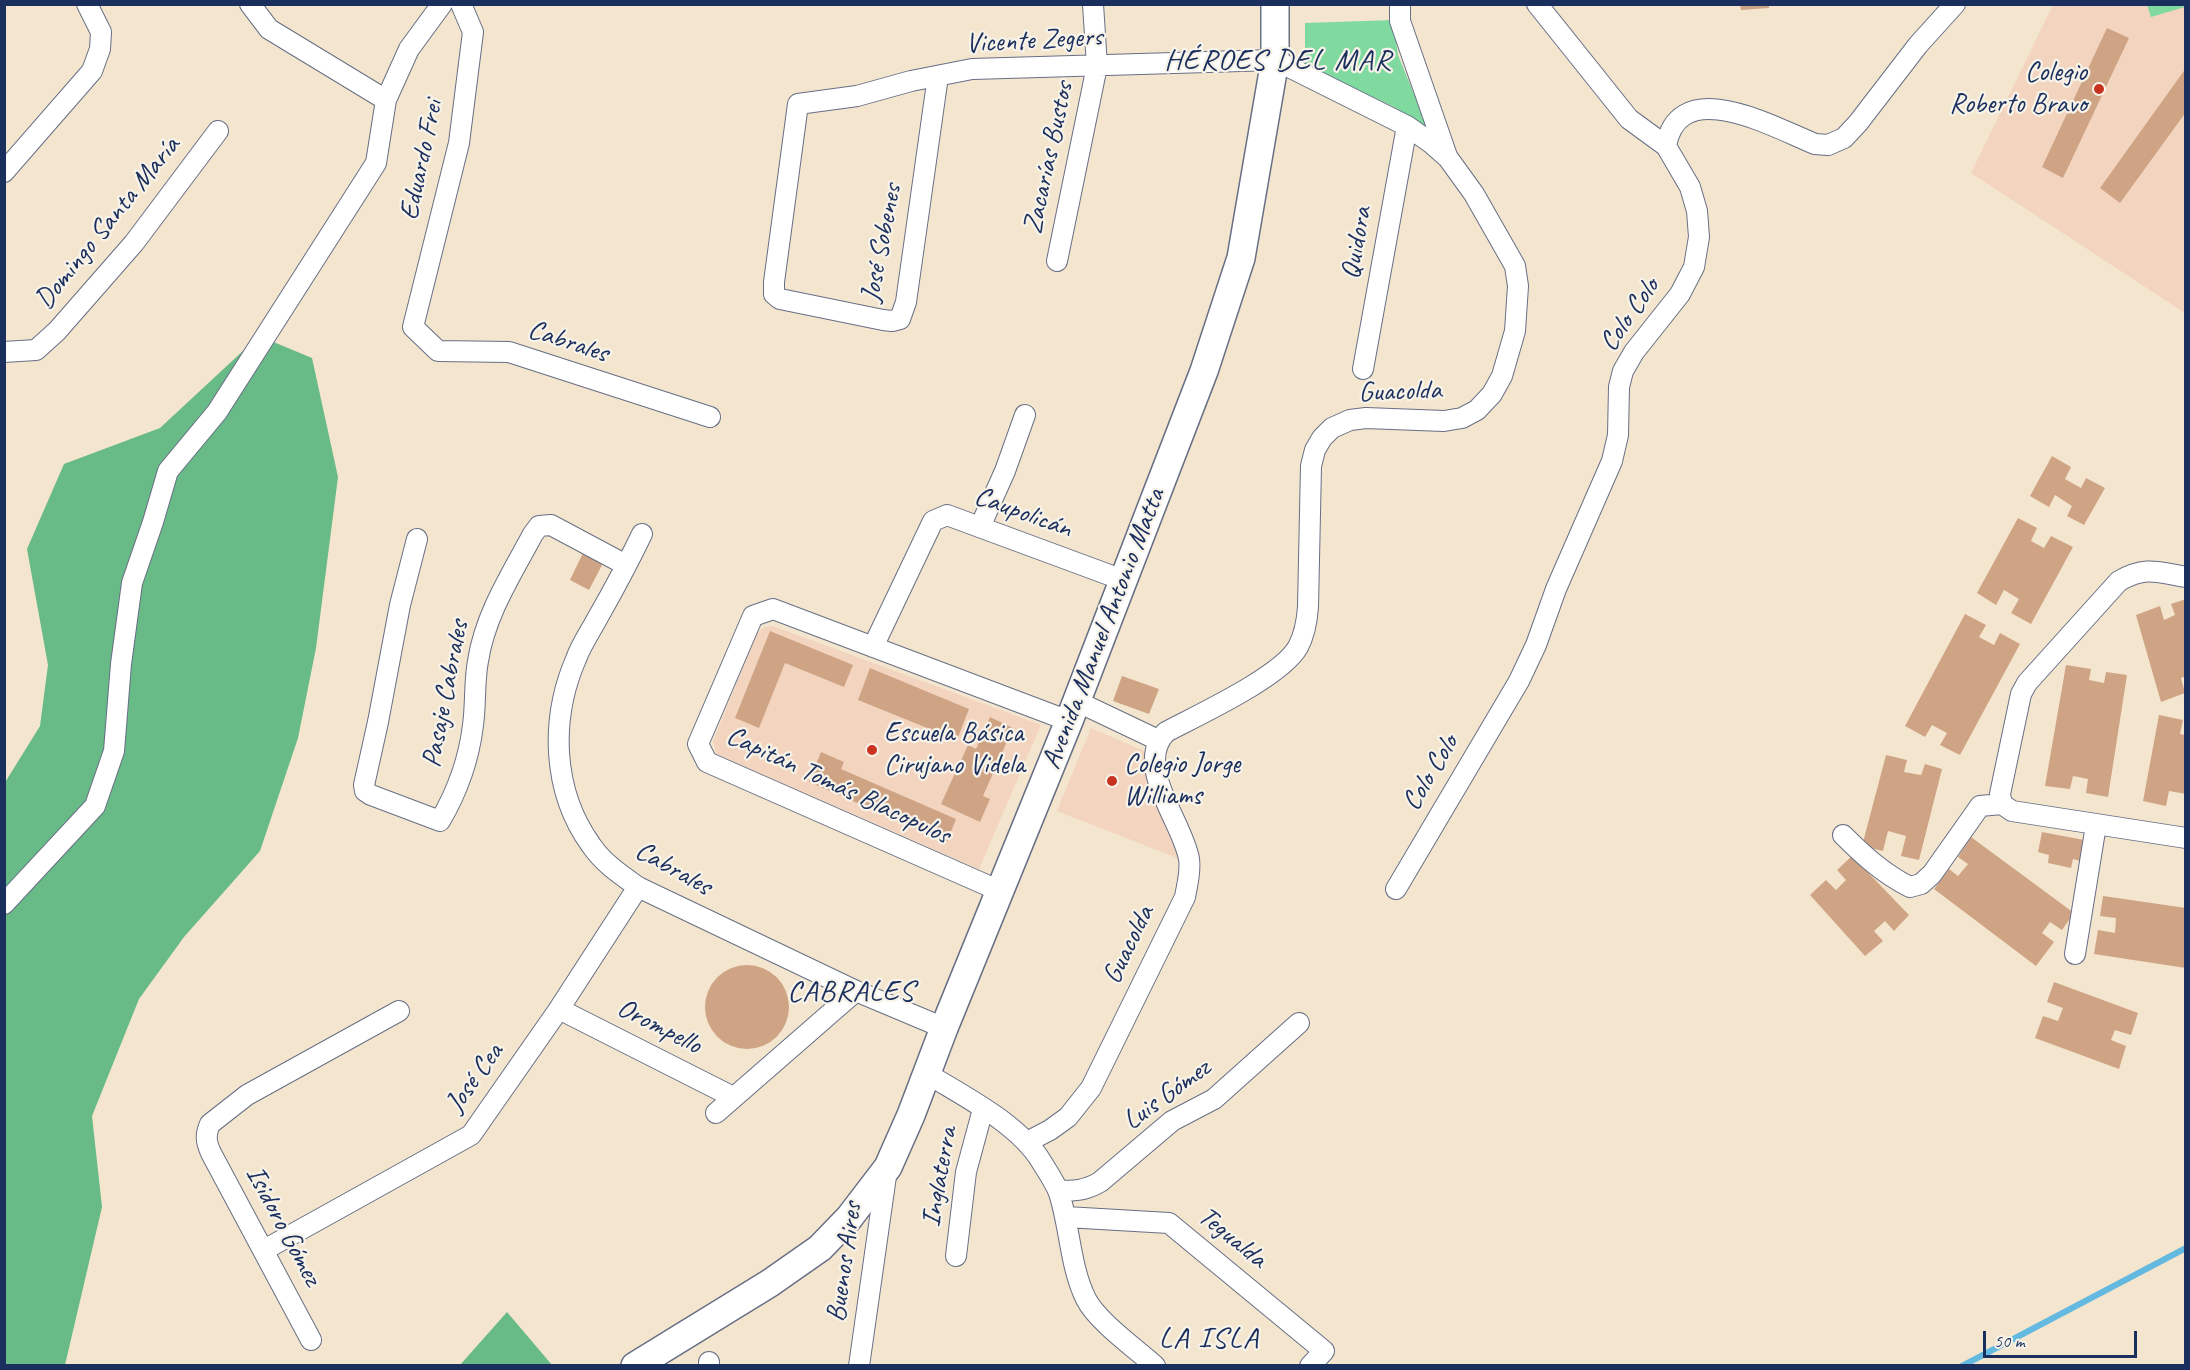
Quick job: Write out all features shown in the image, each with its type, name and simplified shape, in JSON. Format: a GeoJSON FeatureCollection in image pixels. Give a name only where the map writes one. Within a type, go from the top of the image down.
{"type":"FeatureCollection","features":[{"type":"Feature","properties":{"kind":"main road","name":"Avenida Manuel Antonio Matta"},"geometry":{"type":"LineString","coordinates":[[635,1365],[770,1283],[820,1248],[855,1211],[888,1167],[911,1115],[1072,711],[1204,371],[1241,258],[1275,60],[1275,4]]}},
{"type":"Feature","properties":{"kind":"street"},"geometry":{"type":"LineString","coordinates":[[6,168],[92,70],[100,49],[101,32],[87,4]]}},
{"type":"Feature","properties":{"kind":"street"},"geometry":{"type":"LineString","coordinates":[[250,4],[269,29],[386,100]]}},
{"type":"Feature","properties":{"kind":"street"},"geometry":{"type":"LineString","coordinates":[[4,904],[60,841],[95,806],[114,751],[132,583],[168,471],[217,412],[375,163],[386,100],[409,50],[442,4]]}},
{"type":"Feature","properties":{"kind":"street","name":"Eduardo Frei"},"geometry":{"type":"LineString","coordinates":[[413,327],[459,143],[473,32],[461,4]]}},
{"type":"Feature","properties":{"kind":"street","name":"Zacarías Bustos"},"geometry":{"type":"LineString","coordinates":[[1057,261],[1097,66],[1093,4]]}},
{"type":"Feature","properties":{"kind":"street","name":"Guacolda"},"geometry":{"type":"LineString","coordinates":[[1400,4],[1400,21],[1448,158]]}},
{"type":"Feature","properties":{"kind":"street"},"geometry":{"type":"LineString","coordinates":[[1537,4],[1629,119],[1666,146],[1668,135],[1674,125],[1685,115],[1702,107],[1728,109],[1815,144],[1828,145],[1844,138],[1918,45],[1955,4]]}},
{"type":"Feature","properties":{"kind":"street","name":"Vicente Zegers"},"geometry":{"type":"LineString","coordinates":[[798,104],[857,96],[911,81],[972,69],[1275,60]]}},
{"type":"Feature","properties":{"kind":"street","name":"Guacolda"},"geometry":{"type":"LineString","coordinates":[[1027,1142],[1068,1117],[1091,1088],[1185,897],[1189,860],[1158,782],[1155,761],[1158,740],[1166,732],[1231,698],[1284,663],[1297,648],[1306,628],[1311,466],[1322,438],[1332,428],[1350,420],[1366,418],[1444,421],[1462,418],[1477,410],[1492,394],[1502,376],[1515,332],[1518,286],[1515,266],[1474,194],[1448,158],[1407,126],[1275,60]]}},
{"type":"Feature","properties":{"kind":"street","name":"José Sobenes"},"geometry":{"type":"LineString","coordinates":[[798,104],[774,294],[788,302],[892,321],[900,319],[906,302],[938,76]]}},
{"type":"Feature","properties":{"kind":"street","name":"Quidora"},"geometry":{"type":"LineString","coordinates":[[1363,369],[1407,126]]}},
{"type":"Feature","properties":{"kind":"street","name":"Domingo Santa María"},"geometry":{"type":"LineString","coordinates":[[4,352],[36,350],[57,331],[134,243],[219,131]]}},
{"type":"Feature","properties":{"kind":"street","name":"Colo Colo"},"geometry":{"type":"LineString","coordinates":[[1396,889],[1519,681],[1611,461],[1617,435],[1619,387],[1623,371],[1634,352],[1680,294],[1694,267],[1699,237],[1697,211],[1690,187],[1666,146]]}},
{"type":"Feature","properties":{"kind":"street","name":"Cabrales"},"geometry":{"type":"LineString","coordinates":[[413,327],[438,351],[509,352],[710,417]]}},
{"type":"Feature","properties":{"kind":"street"},"geometry":{"type":"LineString","coordinates":[[980,528],[1005,471],[1025,415]]}},
{"type":"Feature","properties":{"kind":"street","name":"Caupolicán"},"geometry":{"type":"LineString","coordinates":[[873,647],[933,521],[947,515],[1123,580]]}},
{"type":"Feature","properties":{"kind":"street","name":"Pasaje Cabrales"},"geometry":{"type":"LineString","coordinates":[[417,539],[400,605],[364,785],[365,791],[371,795],[440,821],[458,784],[468,752],[474,725],[478,661],[486,627],[496,601],[539,526],[551,525],[626,565]]}},
{"type":"Feature","properties":{"kind":"street","name":"Cabrales"},"geometry":{"type":"LineString","coordinates":[[642,534],[576,658],[564,691],[558,730],[559,766],[570,812],[591,846],[609,866],[638,887],[856,991],[944,1028]]}},
{"type":"Feature","properties":{"kind":"street"},"geometry":{"type":"LineString","coordinates":[[2002,804],[2000,794],[2021,694],[2036,671],[2119,581],[2134,572],[2149,570],[2186,577]]}},
{"type":"Feature","properties":{"kind":"street","name":"Capitán Tomás Blacopulos"},"geometry":{"type":"LineString","coordinates":[[1000,891],[706,762],[698,744],[753,616],[773,609],[873,647],[1072,711]]}},
{"type":"Feature","properties":{"kind":"street"},"geometry":{"type":"LineString","coordinates":[[1072,711],[1158,740]]}},
{"type":"Feature","properties":{"kind":"street"},"geometry":{"type":"LineString","coordinates":[[1843,836],[1869,861],[1892,878],[1910,887],[1922,884],[1932,874],[1980,806],[2002,804],[2012,811],[2186,838]]}},
{"type":"Feature","properties":{"kind":"street"},"geometry":{"type":"LineString","coordinates":[[2075,954],[2096,825]]}},
{"type":"Feature","properties":{"kind":"street","name":"José Cea"},"geometry":{"type":"LineString","coordinates":[[264,1250],[471,1135],[559,1009],[638,887]]}},
{"type":"Feature","properties":{"kind":"street"},"geometry":{"type":"LineString","coordinates":[[716,1113],[856,991]]}},
{"type":"Feature","properties":{"kind":"street","name":"Orompello"},"geometry":{"type":"LineString","coordinates":[[559,1009],[733,1097]]}},
{"type":"Feature","properties":{"kind":"street","name":"Isidoro Gómez"},"geometry":{"type":"LineString","coordinates":[[311,1340],[211,1153],[206,1138],[210,1124],[247,1095],[399,1011]]}},
{"type":"Feature","properties":{"kind":"street","name":"Luis Gómez"},"geometry":{"type":"LineString","coordinates":[[1058,1190],[1089,1189],[1100,1182],[1172,1121],[1214,1099],[1299,1023]]}},
{"type":"Feature","properties":{"kind":"street"},"geometry":{"type":"LineString","coordinates":[[926,1073],[983,1109],[1027,1142],[1041,1160],[1058,1190],[1077,1272],[1086,1299],[1096,1314],[1155,1365]]}},
{"type":"Feature","properties":{"kind":"street","name":"Inglaterra"},"geometry":{"type":"LineString","coordinates":[[956,1256],[966,1172],[983,1109]]}},
{"type":"Feature","properties":{"kind":"street","name":"Buenos Aires"},"geometry":{"type":"LineString","coordinates":[[859,1365],[888,1167]]}},
{"type":"Feature","properties":{"kind":"street","name":"Tegualda"},"geometry":{"type":"LineString","coordinates":[[1066,1217],[1169,1223],[1324,1352],[1310,1365]]}},
{"type":"Feature","properties":{"kind":"shaded area","name":"Colegio Roberto Bravo"},"geometry":{"type":"Polygon","coordinates":[[[2053,5],[2185,5],[2185,313],[1971,173],[2053,5]]]}},
{"type":"Feature","properties":{"kind":"shaded area","name":"Escuela Básica Cirujano Videla"},"geometry":{"type":"Polygon","coordinates":[[[773,626],[1041,725],[979,869],[716,754],[713,741],[757,633],[765,627],[773,626]]]}},
{"type":"Feature","properties":{"kind":"shaded area","name":"Colegio Jorge Williams"},"geometry":{"type":"Polygon","coordinates":[[[1091,728],[1144,751],[1180,859],[1057,811],[1091,728]]]}},
{"type":"Feature","properties":{"kind":"green space"},"geometry":{"type":"Polygon","coordinates":[[[2147,5],[2185,5],[2185,7],[2151,17],[2147,5]]]}},
{"type":"Feature","properties":{"kind":"green space"},"geometry":{"type":"Polygon","coordinates":[[[1393,20],[1398,55],[1429,131],[1396,108],[1305,65],[1305,23],[1393,20]]]}},
{"type":"Feature","properties":{"kind":"green space"},"geometry":{"type":"Polygon","coordinates":[[[259,336],[312,358],[338,477],[316,648],[298,738],[260,851],[184,937],[139,999],[92,1116],[102,1207],[65,1365],[5,1365],[4,784],[40,726],[48,665],[27,549],[64,464],[160,428],[259,336]]]}},
{"type":"Feature","properties":{"kind":"green space"},"geometry":{"type":"Polygon","coordinates":[[[507,1312],[552,1365],[460,1365],[507,1312]]]}},
{"type":"Feature","properties":{"kind":"building"},"geometry":{"type":"Polygon","coordinates":[[[1740,4],[1769,4],[1769,8],[1741,10],[1740,4]]]}},
{"type":"Feature","properties":{"kind":"building"},"geometry":{"type":"Polygon","coordinates":[[[2107,28],[2129,38],[2063,178],[2042,167],[2107,28]]]}},
{"type":"Feature","properties":{"kind":"building"},"geometry":{"type":"Polygon","coordinates":[[[2186,68],[2186,112],[2120,203],[2100,188],[2186,68]]]}},
{"type":"Feature","properties":{"kind":"building"},"geometry":{"type":"Polygon","coordinates":[[[2052,456],[2071,467],[2065,479],[2081,488],[2086,478],[2105,488],[2084,525],[2067,516],[2072,506],[2055,495],[2049,507],[2030,496],[2052,456]]]}},
{"type":"Feature","properties":{"kind":"building"},"geometry":{"type":"Polygon","coordinates":[[[2018,518],[2037,528],[2031,541],[2044,548],[2051,536],[2073,547],[2031,624],[2011,613],[2019,599],[2004,590],[1996,605],[1977,593],[2018,518]]]}},
{"type":"Feature","properties":{"kind":"building"},"geometry":{"type":"Polygon","coordinates":[[[583,553],[603,563],[589,590],[570,580],[583,553]]]}},
{"type":"Feature","properties":{"kind":"building"},"geometry":{"type":"Polygon","coordinates":[[[2186,599],[2186,676],[2181,678],[2185,693],[2161,702],[2136,615],[2160,606],[2164,620],[2175,615],[2171,604],[2186,599]]]}},
{"type":"Feature","properties":{"kind":"building"},"geometry":{"type":"Polygon","coordinates":[[[1965,614],[1986,625],[1979,637],[1994,645],[2000,633],[2020,644],[1960,755],[1940,745],[1947,733],[1932,725],[1925,737],[1905,726],[1965,614]]]}},
{"type":"Feature","properties":{"kind":"building"},"geometry":{"type":"Polygon","coordinates":[[[770,631],[853,665],[844,687],[785,663],[759,728],[735,718],[770,631]]]}},
{"type":"Feature","properties":{"kind":"building"},"geometry":{"type":"Polygon","coordinates":[[[2066,665],[2091,669],[2089,680],[2104,683],[2106,672],[2127,675],[2108,797],[2086,793],[2088,779],[2073,776],[2070,789],[2045,786],[2066,665]]]}},
{"type":"Feature","properties":{"kind":"building"},"geometry":{"type":"Polygon","coordinates":[[[870,668],[969,709],[957,740],[858,700],[870,668]]]}},
{"type":"Feature","properties":{"kind":"building"},"geometry":{"type":"Polygon","coordinates":[[[1122,676],[1159,689],[1149,714],[1113,701],[1122,676]]]}},
{"type":"Feature","properties":{"kind":"building"},"geometry":{"type":"Polygon","coordinates":[[[2159,715],[2183,720],[2180,734],[2186,735],[2186,794],[2169,791],[2166,806],[2143,801],[2159,715]]]}},
{"type":"Feature","properties":{"kind":"building"},"geometry":{"type":"Polygon","coordinates":[[[990,717],[1013,728],[983,796],[990,799],[980,822],[941,804],[968,745],[976,749],[990,717]]]}},
{"type":"Feature","properties":{"kind":"building"},"geometry":{"type":"Polygon","coordinates":[[[821,752],[844,762],[841,769],[956,819],[947,842],[809,782],[821,752]]]}},
{"type":"Feature","properties":{"kind":"building"},"geometry":{"type":"Polygon","coordinates":[[[1886,755],[1907,760],[1904,772],[1921,775],[1925,764],[1942,769],[1919,860],[1901,856],[1906,836],[1888,831],[1883,851],[1862,846],[1886,755]]]}},
{"type":"Feature","properties":{"kind":"building"},"geometry":{"type":"Polygon","coordinates":[[[2042,832],[2084,840],[2080,861],[2073,859],[2071,868],[2048,863],[2049,855],[2038,852],[2042,832]]]}},
{"type":"Feature","properties":{"kind":"building"},"geometry":{"type":"Polygon","coordinates":[[[1971,837],[2074,913],[2062,930],[2050,922],[2042,933],[2054,942],[2036,966],[1934,889],[1949,869],[1958,876],[1968,864],[1958,857],[1971,837]]]}},
{"type":"Feature","properties":{"kind":"building"},"geometry":{"type":"Polygon","coordinates":[[[1852,856],[1909,915],[1894,931],[1885,921],[1874,931],[1883,941],[1865,956],[1810,895],[1826,880],[1836,890],[1846,880],[1837,870],[1852,856]]]}},
{"type":"Feature","properties":{"kind":"building"},"geometry":{"type":"Polygon","coordinates":[[[2103,896],[2186,908],[2186,968],[2094,954],[2098,930],[2115,933],[2116,918],[2100,916],[2103,896]]]}},
{"type":"Feature","properties":{"kind":"building"},"geometry":{"type":"Polygon","coordinates":[[[747,965],[763,968],[777,977],[786,991],[789,1007],[786,1023],[777,1037],[763,1046],[747,1049],[731,1046],[717,1037],[708,1023],[705,1007],[708,991],[717,977],[731,968],[747,965]]]}},
{"type":"Feature","properties":{"kind":"building"},"geometry":{"type":"Polygon","coordinates":[[[2054,982],[2138,1013],[2131,1035],[2115,1030],[2111,1040],[2126,1046],[2119,1069],[2035,1038],[2043,1016],[2058,1021],[2063,1008],[2047,1002],[2054,982]]]}},
{"type":"Feature","properties":{"kind":"waterway"},"geometry":{"type":"LineString","coordinates":[[1962,1366],[2186,1248]]}},
{"type":"Feature","properties":{"kind":"place","name":"Colegio Roberto Bravo"},"geometry":{"type":"Point","coordinates":[2099,89]}},
{"type":"Feature","properties":{"kind":"place","name":"Escuela Básica Cirujano Videla"},"geometry":{"type":"Point","coordinates":[872,750]}},
{"type":"Feature","properties":{"kind":"place","name":"Colegio Jorge Williams"},"geometry":{"type":"Point","coordinates":[1112,781]}},
{"type":"Feature","properties":{"kind":"district","name":"HÉROES DEL MAR"},"geometry":{"type":"Point","coordinates":[1278,61]}},
{"type":"Feature","properties":{"kind":"district","name":"CABRALES"},"geometry":{"type":"Point","coordinates":[851,992]}},
{"type":"Feature","properties":{"kind":"district","name":"LA ISLA"},"geometry":{"type":"Point","coordinates":[1209,1339]}}]}
